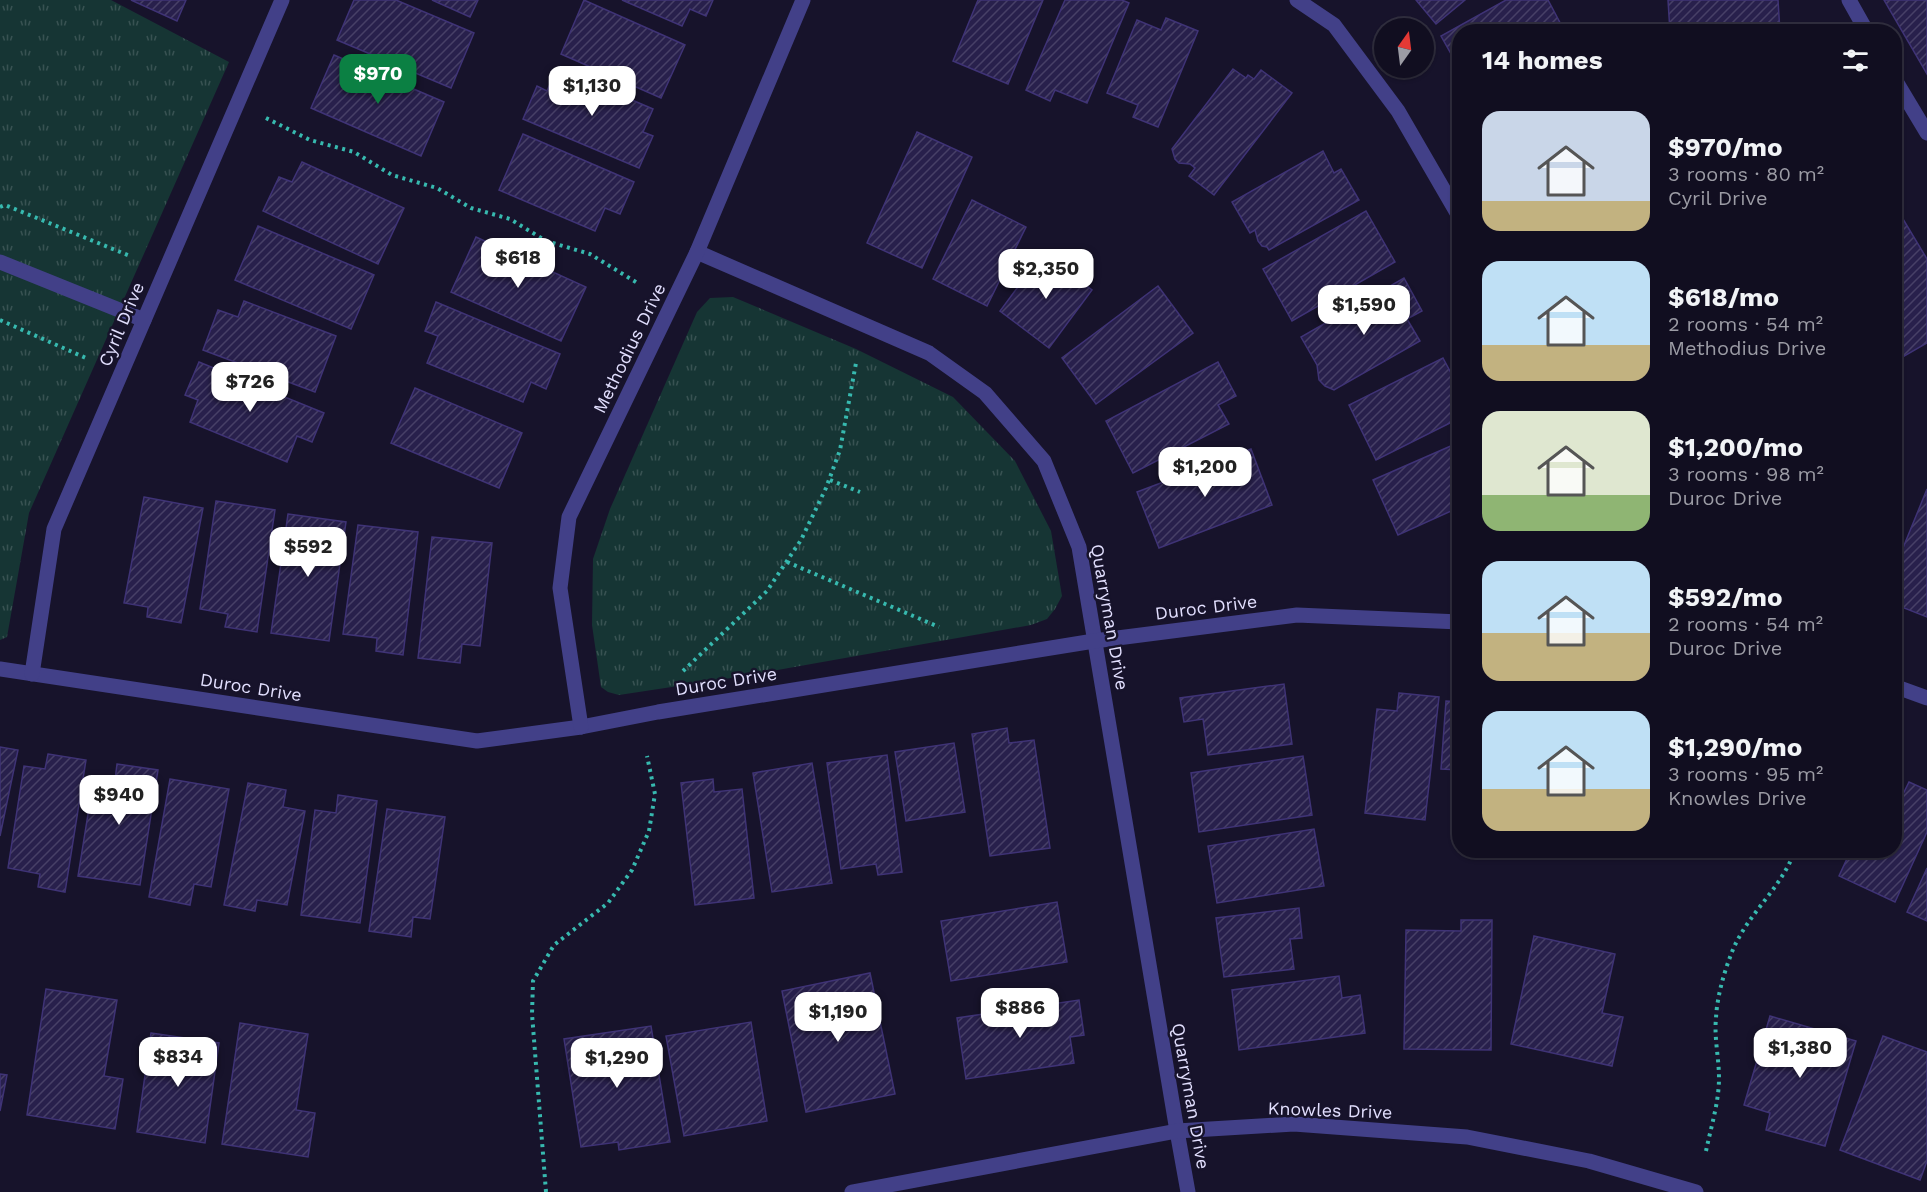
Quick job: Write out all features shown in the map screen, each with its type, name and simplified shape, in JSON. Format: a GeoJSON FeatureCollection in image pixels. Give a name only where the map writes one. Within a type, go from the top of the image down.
{"type":"FeatureCollection","features":[{"type":"Feature","properties":{"kind":"street","name":"Cyril Drive"},"geometry":{"type":"LineString","coordinates":[[32,674],[54,529],[282,0]]}},
{"type":"Feature","properties":{"kind":"street","name":"Methodius Drive"},"geometry":{"type":"LineString","coordinates":[[581,727],[560,588],[569,517],[697,252],[803,0]]}},
{"type":"Feature","properties":{"kind":"street"},"geometry":{"type":"LineString","coordinates":[[1297,0],[1334,25],[1341,34],[1398,111],[1452,204]]}},
{"type":"Feature","properties":{"kind":"street"},"geometry":{"type":"LineString","coordinates":[[1849,0],[1862,24]]}},
{"type":"Feature","properties":{"kind":"street"},"geometry":{"type":"LineString","coordinates":[[1902,91],[1927,133]]}},
{"type":"Feature","properties":{"kind":"street","name":"Quarryman Drive"},"geometry":{"type":"LineString","coordinates":[[697,252],[929,353],[985,393],[1044,461],[1080,547],[1188,1192]]}},
{"type":"Feature","properties":{"kind":"street"},"geometry":{"type":"LineString","coordinates":[[0,262],[144,320]]}},
{"type":"Feature","properties":{"kind":"street","name":"Duroc Drive"},"geometry":{"type":"LineString","coordinates":[[0,669],[477,741],[581,727],[658,712],[1094,641],[1297,615],[1452,622]]}},
{"type":"Feature","properties":{"kind":"street"},"geometry":{"type":"LineString","coordinates":[[1902,689],[1927,698]]}},
{"type":"Feature","properties":{"kind":"street","name":"Knowles Drive"},"geometry":{"type":"LineString","coordinates":[[852,1192],[1177,1131],[1294,1124],[1467,1137],[1589,1161],[1696,1192]]}},
{"type":"Feature","properties":{"kind":"path"},"geometry":{"type":"LineString","coordinates":[[266,118],[310,140],[354,152],[392,175],[437,188],[471,208],[510,219],[546,241],[590,254],[639,284]]}},
{"type":"Feature","properties":{"kind":"path"},"geometry":{"type":"LineString","coordinates":[[0,207],[5,205],[130,256]]}},
{"type":"Feature","properties":{"kind":"path"},"geometry":{"type":"LineString","coordinates":[[0,320],[86,358]]}},
{"type":"Feature","properties":{"kind":"path"},"geometry":{"type":"LineString","coordinates":[[683,671],[767,591],[801,540],[830,480],[840,450],[856,363]]}},
{"type":"Feature","properties":{"kind":"path"},"geometry":{"type":"LineString","coordinates":[[830,480],[860,492]]}},
{"type":"Feature","properties":{"kind":"path"},"geometry":{"type":"LineString","coordinates":[[787,562],[939,627]]}},
{"type":"Feature","properties":{"kind":"path"},"geometry":{"type":"LineString","coordinates":[[546,1192],[532,1014],[533,981],[554,945],[608,903],[632,870],[649,831],[655,795],[647,756]]}},
{"type":"Feature","properties":{"kind":"path"},"geometry":{"type":"LineString","coordinates":[[1706,1150],[1716,1105],[1719,1078],[1716,1018],[1722,982],[1732,950],[1752,915],[1777,884],[1791,858]]}},
{"type":"Feature","properties":{"kind":"green space"},"geometry":{"type":"Polygon","coordinates":[[[0,0],[111,0],[229,62],[29,513],[7,637],[0,640],[0,0]]]}},
{"type":"Feature","properties":{"kind":"green space"},"geometry":{"type":"Polygon","coordinates":[[[733,297],[856,349],[953,397],[1015,461],[1051,531],[1062,596],[1047,619],[1031,625],[744,676],[619,695],[601,687],[592,625],[593,559],[610,509],[697,312],[710,298],[733,297]]]}},
{"type":"Feature","properties":{"kind":"building"},"geometry":{"type":"Polygon","coordinates":[[[131,0],[186,0],[177,21],[131,0]]]}},
{"type":"Feature","properties":{"kind":"building"},"geometry":{"type":"Polygon","coordinates":[[[354,0],[396,0],[474,33],[451,88],[337,40],[354,0]]]}},
{"type":"Feature","properties":{"kind":"building"},"geometry":{"type":"Polygon","coordinates":[[[432,0],[478,0],[470,17],[432,0]]]}},
{"type":"Feature","properties":{"kind":"building"},"geometry":{"type":"Polygon","coordinates":[[[584,0],[685,45],[661,98],[561,54],[584,0]]]}},
{"type":"Feature","properties":{"kind":"building"},"geometry":{"type":"Polygon","coordinates":[[[622,0],[713,0],[706,16],[690,9],[682,26],[622,0]]]}},
{"type":"Feature","properties":{"kind":"building"},"geometry":{"type":"Polygon","coordinates":[[[978,0],[1043,0],[1008,84],[953,61],[978,0]]]}},
{"type":"Feature","properties":{"kind":"building"},"geometry":{"type":"Polygon","coordinates":[[[1065,0],[1122,0],[1129,3],[1087,103],[1055,90],[1050,101],[1026,90],[1065,0]]]}},
{"type":"Feature","properties":{"kind":"building"},"geometry":{"type":"Polygon","coordinates":[[[1416,0],[1465,0],[1436,24],[1434,18],[1431,18],[1416,0]]]}},
{"type":"Feature","properties":{"kind":"building"},"geometry":{"type":"Polygon","coordinates":[[[1506,0],[1548,0],[1561,24],[1463,24],[1506,0]]]}},
{"type":"Feature","properties":{"kind":"building"},"geometry":{"type":"Polygon","coordinates":[[[1668,0],[1778,0],[1780,24],[1670,24],[1668,0]]]}},
{"type":"Feature","properties":{"kind":"building"},"geometry":{"type":"Polygon","coordinates":[[[1884,0],[1927,0],[1927,74],[1902,31],[1902,24],[1898,24],[1884,0]]]}},
{"type":"Feature","properties":{"kind":"building"},"geometry":{"type":"Polygon","coordinates":[[[1166,18],[1198,31],[1158,127],[1133,117],[1138,105],[1107,93],[1137,20],[1161,30],[1166,18]]]}},
{"type":"Feature","properties":{"kind":"building"},"geometry":{"type":"Polygon","coordinates":[[[1452,30],[1452,56],[1441,36],[1452,30]]]}},
{"type":"Feature","properties":{"kind":"building"},"geometry":{"type":"Polygon","coordinates":[[[334,55],[444,102],[421,156],[311,108],[334,55]]]}},
{"type":"Feature","properties":{"kind":"building"},"geometry":{"type":"Polygon","coordinates":[[[557,68],[653,109],[643,132],[653,136],[639,168],[523,119],[537,86],[547,91],[557,68]]]}},
{"type":"Feature","properties":{"kind":"building"},"geometry":{"type":"Polygon","coordinates":[[[1233,69],[1246,78],[1248,75],[1254,79],[1261,70],[1292,93],[1214,195],[1189,176],[1195,168],[1190,164],[1179,163],[1172,149],[1233,69]]]}},
{"type":"Feature","properties":{"kind":"building"},"geometry":{"type":"Polygon","coordinates":[[[917,132],[972,157],[922,268],[867,243],[917,132]]]}},
{"type":"Feature","properties":{"kind":"building"},"geometry":{"type":"Polygon","coordinates":[[[523,134],[634,182],[620,214],[605,208],[595,231],[499,190],[523,134]]]}},
{"type":"Feature","properties":{"kind":"building"},"geometry":{"type":"Polygon","coordinates":[[[1323,151],[1334,173],[1341,169],[1359,200],[1269,250],[1262,246],[1255,230],[1250,233],[1232,202],[1323,151]]]}},
{"type":"Feature","properties":{"kind":"building"},"geometry":{"type":"Polygon","coordinates":[[[302,162],[404,208],[378,264],[263,211],[279,177],[292,182],[302,162]]]}},
{"type":"Feature","properties":{"kind":"building"},"geometry":{"type":"Polygon","coordinates":[[[972,200],[1026,227],[987,306],[933,279],[972,200]]]}},
{"type":"Feature","properties":{"kind":"building"},"geometry":{"type":"Polygon","coordinates":[[[1366,211],[1395,262],[1292,321],[1263,269],[1366,211]]]}},
{"type":"Feature","properties":{"kind":"building"},"geometry":{"type":"Polygon","coordinates":[[[1902,217],[1927,259],[1927,343],[1902,357],[1902,217]]]}},
{"type":"Feature","properties":{"kind":"building"},"geometry":{"type":"Polygon","coordinates":[[[258,226],[374,275],[351,329],[235,280],[258,226]]]}},
{"type":"Feature","properties":{"kind":"building"},"geometry":{"type":"Polygon","coordinates":[[[476,237],[586,287],[561,341],[451,292],[476,237]]]}},
{"type":"Feature","properties":{"kind":"building"},"geometry":{"type":"Polygon","coordinates":[[[1043,253],[1092,290],[1049,348],[1000,311],[1043,253]]]}},
{"type":"Feature","properties":{"kind":"building"},"geometry":{"type":"Polygon","coordinates":[[[1404,278],[1422,311],[1407,319],[1420,341],[1334,390],[1325,386],[1319,380],[1317,365],[1301,337],[1404,278]]]}},
{"type":"Feature","properties":{"kind":"building"},"geometry":{"type":"Polygon","coordinates":[[[1158,286],[1193,333],[1096,404],[1062,358],[1158,286]]]}},
{"type":"Feature","properties":{"kind":"building"},"geometry":{"type":"Polygon","coordinates":[[[244,301],[336,336],[315,392],[203,350],[218,310],[238,317],[244,301]]]}},
{"type":"Feature","properties":{"kind":"building"},"geometry":{"type":"Polygon","coordinates":[[[436,302],[560,354],[546,389],[531,382],[523,402],[427,363],[438,336],[425,331],[436,302]]]}},
{"type":"Feature","properties":{"kind":"building"},"geometry":{"type":"Polygon","coordinates":[[[1443,358],[1452,375],[1452,422],[1376,460],[1349,405],[1443,358]]]}},
{"type":"Feature","properties":{"kind":"building"},"geometry":{"type":"Polygon","coordinates":[[[199,362],[324,413],[312,442],[297,436],[287,462],[190,422],[198,400],[185,395],[199,362]]]}},
{"type":"Feature","properties":{"kind":"building"},"geometry":{"type":"Polygon","coordinates":[[[1218,362],[1236,396],[1218,405],[1229,424],[1133,473],[1106,421],[1218,362]]]}},
{"type":"Feature","properties":{"kind":"building"},"geometry":{"type":"Polygon","coordinates":[[[415,388],[522,433],[499,488],[391,443],[415,388]]]}},
{"type":"Feature","properties":{"kind":"building"},"geometry":{"type":"Polygon","coordinates":[[[1452,445],[1452,511],[1398,535],[1373,480],[1452,445]]]}},
{"type":"Feature","properties":{"kind":"building"},"geometry":{"type":"Polygon","coordinates":[[[1251,449],[1272,505],[1159,548],[1137,492],[1251,449]]]}},
{"type":"Feature","properties":{"kind":"building"},"geometry":{"type":"Polygon","coordinates":[[[1927,489],[1927,617],[1902,607],[1902,550],[1927,489]]]}},
{"type":"Feature","properties":{"kind":"building"},"geometry":{"type":"Polygon","coordinates":[[[144,497],[203,508],[181,623],[147,617],[148,607],[124,603],[144,497]]]}},
{"type":"Feature","properties":{"kind":"building"},"geometry":{"type":"Polygon","coordinates":[[[216,501],[275,510],[257,632],[225,627],[228,614],[200,609],[216,501]]]}},
{"type":"Feature","properties":{"kind":"building"},"geometry":{"type":"Polygon","coordinates":[[[288,514],[346,522],[329,641],[271,633],[288,514]]]}},
{"type":"Feature","properties":{"kind":"building"},"geometry":{"type":"Polygon","coordinates":[[[358,525],[418,532],[403,655],[376,651],[377,638],[343,634],[358,525]]]}},
{"type":"Feature","properties":{"kind":"building"},"geometry":{"type":"Polygon","coordinates":[[[432,537],[492,543],[480,646],[462,644],[460,663],[418,658],[432,537]]]}},
{"type":"Feature","properties":{"kind":"building"},"geometry":{"type":"Polygon","coordinates":[[[1284,684],[1292,744],[1208,755],[1203,719],[1184,722],[1180,698],[1284,684]]]}},
{"type":"Feature","properties":{"kind":"building"},"geometry":{"type":"Polygon","coordinates":[[[1399,693],[1439,697],[1425,820],[1365,813],[1377,709],[1397,711],[1399,693]]]}},
{"type":"Feature","properties":{"kind":"building"},"geometry":{"type":"Polygon","coordinates":[[[1446,701],[1452,701],[1452,770],[1441,769],[1446,701]]]}},
{"type":"Feature","properties":{"kind":"building"},"geometry":{"type":"Polygon","coordinates":[[[1007,728],[1009,743],[1034,740],[1050,848],[990,856],[972,734],[1007,728]]]}},
{"type":"Feature","properties":{"kind":"building"},"geometry":{"type":"Polygon","coordinates":[[[954,743],[965,812],[906,821],[895,752],[954,743]]]}},
{"type":"Feature","properties":{"kind":"building"},"geometry":{"type":"Polygon","coordinates":[[[0,747],[18,750],[0,836],[0,747]]]}},
{"type":"Feature","properties":{"kind":"building"},"geometry":{"type":"Polygon","coordinates":[[[48,754],[86,760],[65,892],[38,887],[40,874],[8,868],[24,766],[45,769],[48,754]]]}},
{"type":"Feature","properties":{"kind":"building"},"geometry":{"type":"Polygon","coordinates":[[[887,755],[902,872],[878,875],[876,864],[841,869],[827,763],[887,755]]]}},
{"type":"Feature","properties":{"kind":"building"},"geometry":{"type":"Polygon","coordinates":[[[1303,756],[1312,815],[1199,832],[1191,773],[1303,756]]]}},
{"type":"Feature","properties":{"kind":"building"},"geometry":{"type":"Polygon","coordinates":[[[812,763],[832,883],[772,892],[753,773],[812,763]]]}},
{"type":"Feature","properties":{"kind":"building"},"geometry":{"type":"Polygon","coordinates":[[[117,764],[158,770],[140,885],[78,876],[94,777],[115,780],[117,764]]]}},
{"type":"Feature","properties":{"kind":"building"},"geometry":{"type":"Polygon","coordinates":[[[170,779],[229,789],[211,887],[194,884],[190,905],[149,897],[170,779]]]}},
{"type":"Feature","properties":{"kind":"building"},"geometry":{"type":"Polygon","coordinates":[[[713,779],[714,792],[742,789],[754,898],[695,905],[681,783],[713,779]]]}},
{"type":"Feature","properties":{"kind":"building"},"geometry":{"type":"Polygon","coordinates":[[[1909,782],[1927,790],[1927,832],[1895,902],[1839,876],[1847,858],[1902,858],[1902,791],[1904,792],[1909,782]]]}},
{"type":"Feature","properties":{"kind":"building"},"geometry":{"type":"Polygon","coordinates":[[[248,783],[286,790],[283,807],[305,811],[287,905],[257,900],[255,911],[224,905],[248,783]]]}},
{"type":"Feature","properties":{"kind":"building"},"geometry":{"type":"Polygon","coordinates":[[[338,795],[377,801],[360,923],[301,915],[315,810],[336,813],[338,795]]]}},
{"type":"Feature","properties":{"kind":"building"},"geometry":{"type":"Polygon","coordinates":[[[387,809],[445,817],[430,919],[413,917],[411,937],[369,931],[387,809]]]}},
{"type":"Feature","properties":{"kind":"building"},"geometry":{"type":"Polygon","coordinates":[[[1314,829],[1324,886],[1217,903],[1208,846],[1314,829]]]}},
{"type":"Feature","properties":{"kind":"building"},"geometry":{"type":"Polygon","coordinates":[[[1927,868],[1927,921],[1907,912],[1927,868]]]}},
{"type":"Feature","properties":{"kind":"building"},"geometry":{"type":"Polygon","coordinates":[[[1057,902],[1067,962],[951,981],[941,921],[1057,902]]]}},
{"type":"Feature","properties":{"kind":"building"},"geometry":{"type":"Polygon","coordinates":[[[1299,908],[1302,938],[1290,939],[1294,969],[1224,977],[1216,918],[1299,908]]]}},
{"type":"Feature","properties":{"kind":"building"},"geometry":{"type":"Polygon","coordinates":[[[1461,920],[1492,920],[1491,1050],[1404,1049],[1406,930],[1461,931],[1461,920]]]}},
{"type":"Feature","properties":{"kind":"building"},"geometry":{"type":"Polygon","coordinates":[[[1534,936],[1615,954],[1602,1013],[1623,1017],[1612,1066],[1511,1044],[1534,936]]]}},
{"type":"Feature","properties":{"kind":"building"},"geometry":{"type":"Polygon","coordinates":[[[870,973],[895,1094],[806,1112],[782,991],[870,973]]]}},
{"type":"Feature","properties":{"kind":"building"},"geometry":{"type":"Polygon","coordinates":[[[1339,976],[1342,998],[1360,995],[1365,1033],[1239,1050],[1232,990],[1339,976]]]}},
{"type":"Feature","properties":{"kind":"building"},"geometry":{"type":"Polygon","coordinates":[[[46,989],[117,1000],[104,1076],[123,1079],[115,1129],[27,1115],[46,989]]]}},
{"type":"Feature","properties":{"kind":"building"},"geometry":{"type":"Polygon","coordinates":[[[1079,1000],[1084,1035],[1070,1037],[1074,1063],[966,1079],[957,1018],[1079,1000]]]}},
{"type":"Feature","properties":{"kind":"building"},"geometry":{"type":"Polygon","coordinates":[[[1770,1016],[1856,1041],[1825,1146],[1766,1130],[1770,1113],[1744,1105],[1770,1016]]]}},
{"type":"Feature","properties":{"kind":"building"},"geometry":{"type":"Polygon","coordinates":[[[751,1022],[767,1121],[684,1136],[666,1036],[751,1022]]]}},
{"type":"Feature","properties":{"kind":"building"},"geometry":{"type":"Polygon","coordinates":[[[240,1023],[308,1034],[296,1110],[315,1113],[308,1157],[222,1144],[240,1023]]]}},
{"type":"Feature","properties":{"kind":"building"},"geometry":{"type":"Polygon","coordinates":[[[651,1026],[670,1142],[619,1150],[618,1142],[581,1147],[564,1039],[651,1026]]]}},
{"type":"Feature","properties":{"kind":"building"},"geometry":{"type":"Polygon","coordinates":[[[151,1033],[219,1043],[205,1143],[137,1132],[151,1033]]]}},
{"type":"Feature","properties":{"kind":"building"},"geometry":{"type":"Polygon","coordinates":[[[1883,1036],[1927,1052],[1927,1161],[1920,1180],[1840,1150],[1883,1036]]]}},
{"type":"Feature","properties":{"kind":"building"},"geometry":{"type":"Polygon","coordinates":[[[0,1074],[7,1075],[0,1111],[0,1074]]]}}]}
